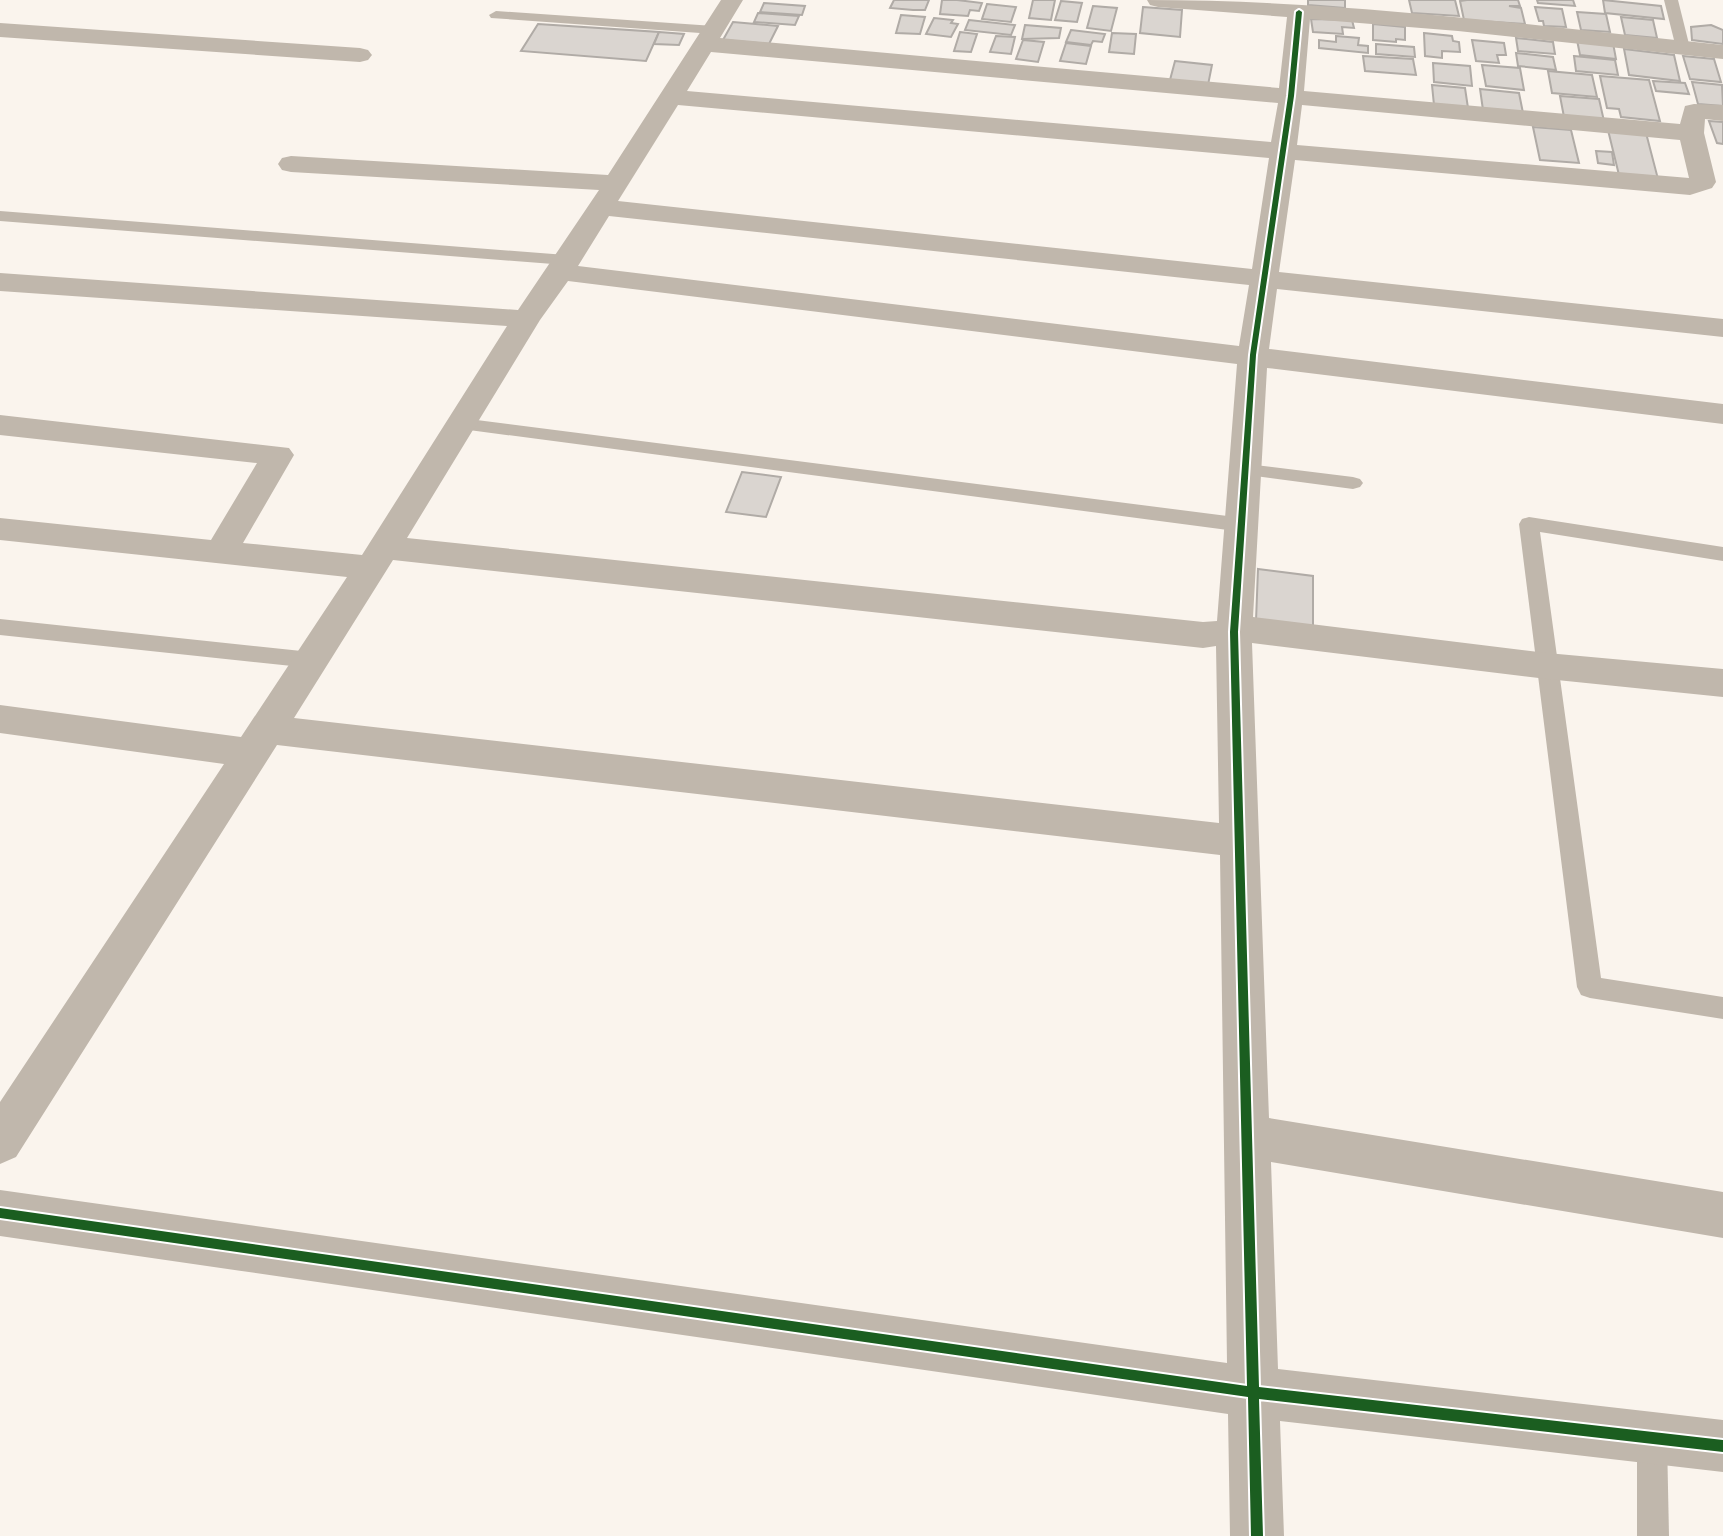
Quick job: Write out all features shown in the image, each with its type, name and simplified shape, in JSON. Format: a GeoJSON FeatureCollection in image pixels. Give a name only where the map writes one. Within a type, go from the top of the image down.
{"type":"FeatureCollection","features":[{"type":"Feature","properties":{"kind":"street"},"geometry":{"type":"LineString","coordinates":[[0,1142],[378,557],[526,319],[563,266],[732,0]]}},
{"type":"Feature","properties":{"kind":"street"},"geometry":{"type":"LineString","coordinates":[[1158,0],[1471,26],[1723,52]]}},
{"type":"Feature","properties":{"kind":"street"},"geometry":{"type":"LineString","coordinates":[[1257,1536],[1234,632],[1253,355],[1291,96],[1299,12]]}},
{"type":"Feature","properties":{"kind":"street"},"geometry":{"type":"LineString","coordinates":[[0,30],[360,54]]}},
{"type":"Feature","properties":{"kind":"street"},"geometry":{"type":"LineString","coordinates":[[710,37],[1291,96],[1691,133]]}},
{"type":"Feature","properties":{"kind":"street"},"geometry":{"type":"LineString","coordinates":[[670,97],[1690,187],[1703,182],[1691,133],[1694,111],[1723,113]]}},
{"type":"Feature","properties":{"kind":"street"},"geometry":{"type":"LineString","coordinates":[[291,164],[615,183]]}},
{"type":"Feature","properties":{"kind":"street"},"geometry":{"type":"LineString","coordinates":[[599,207],[1723,328]]}},
{"type":"Feature","properties":{"kind":"street"},"geometry":{"type":"LineString","coordinates":[[563,266],[1723,414]]}},
{"type":"Feature","properties":{"kind":"street"},"geometry":{"type":"LineString","coordinates":[[0,282],[526,319]]}},
{"type":"Feature","properties":{"kind":"street"},"geometry":{"type":"LineString","coordinates":[[0,425],[278,454],[221,552]]}},
{"type":"Feature","properties":{"kind":"street"},"geometry":{"type":"LineString","coordinates":[[0,529],[221,552],[378,557],[1203,635],[1251,630],[1547,666],[1723,683]]}},
{"type":"Feature","properties":{"kind":"street"},"geometry":{"type":"LineString","coordinates":[[0,719],[258,741],[1238,841]]}},
{"type":"Feature","properties":{"kind":"street"},"geometry":{"type":"LineString","coordinates":[[1246,1136],[1723,1215]]}},
{"type":"Feature","properties":{"kind":"street"},"geometry":{"type":"LineString","coordinates":[[0,1213],[1252,1392],[1723,1446]]}},
{"type":"Feature","properties":{"kind":"lane"},"geometry":{"type":"LineString","coordinates":[[1671,0],[1683,48]]}},
{"type":"Feature","properties":{"kind":"lane"},"geometry":{"type":"LineString","coordinates":[[496,15],[710,37]]}},
{"type":"Feature","properties":{"kind":"lane"},"geometry":{"type":"LineString","coordinates":[[0,216],[563,266]]}},
{"type":"Feature","properties":{"kind":"lane"},"geometry":{"type":"LineString","coordinates":[[461,424],[1242,525]]}},
{"type":"Feature","properties":{"kind":"lane"},"geometry":{"type":"LineString","coordinates":[[1247,470],[1353,483]]}},
{"type":"Feature","properties":{"kind":"lane"},"geometry":{"type":"LineString","coordinates":[[1723,554],[1529,524],[1590,987],[1723,1008]]}},
{"type":"Feature","properties":{"kind":"lane"},"geometry":{"type":"LineString","coordinates":[[0,627],[311,660]]}},
{"type":"Feature","properties":{"kind":"lane"},"geometry":{"type":"LineString","coordinates":[[1652,1439],[1653,1536]]}},
{"type":"Feature","properties":{"kind":"building"},"geometry":{"type":"Polygon","coordinates":[[[894,0],[929,0],[925,10],[913,10],[890,8],[894,0]]]}},
{"type":"Feature","properties":{"kind":"building"},"geometry":{"type":"Polygon","coordinates":[[[942,0],[982,3],[979,11],[970,10],[968,16],[940,14],[942,0]]]}},
{"type":"Feature","properties":{"kind":"building"},"geometry":{"type":"Polygon","coordinates":[[[1033,0],[1055,0],[1051,20],[1029,18],[1033,0]]]}},
{"type":"Feature","properties":{"kind":"building"},"geometry":{"type":"Polygon","coordinates":[[[1308,0],[1345,0],[1345,8],[1308,5],[1308,0]]]}},
{"type":"Feature","properties":{"kind":"building"},"geometry":{"type":"Polygon","coordinates":[[[1409,0],[1455,0],[1459,16],[1412,13],[1409,0]]]}},
{"type":"Feature","properties":{"kind":"building"},"geometry":{"type":"Polygon","coordinates":[[[1518,0],[1520,6],[1509,6],[1521,8],[1525,24],[1464,20],[1460,1],[1518,0]]]}},
{"type":"Feature","properties":{"kind":"building"},"geometry":{"type":"Polygon","coordinates":[[[1537,0],[1573,0],[1575,6],[1538,3],[1537,0]]]}},
{"type":"Feature","properties":{"kind":"building"},"geometry":{"type":"Polygon","coordinates":[[[1603,0],[1661,6],[1664,19],[1605,13],[1603,0]]]}},
{"type":"Feature","properties":{"kind":"building"},"geometry":{"type":"Polygon","coordinates":[[[1061,1],[1082,3],[1077,22],[1055,20],[1061,1]]]}},
{"type":"Feature","properties":{"kind":"building"},"geometry":{"type":"Polygon","coordinates":[[[764,3],[805,6],[802,15],[760,12],[764,3]]]}},
{"type":"Feature","properties":{"kind":"building"},"geometry":{"type":"Polygon","coordinates":[[[987,4],[1016,7],[1011,22],[982,19],[987,4]]]}},
{"type":"Feature","properties":{"kind":"building"},"geometry":{"type":"Polygon","coordinates":[[[1093,6],[1117,8],[1111,31],[1087,28],[1093,6]]]}},
{"type":"Feature","properties":{"kind":"building"},"geometry":{"type":"Polygon","coordinates":[[[1143,7],[1182,10],[1180,37],[1140,33],[1143,7]]]}},
{"type":"Feature","properties":{"kind":"building"},"geometry":{"type":"Polygon","coordinates":[[[1535,7],[1562,9],[1566,27],[1544,26],[1543,21],[1539,21],[1535,7]]]}},
{"type":"Feature","properties":{"kind":"building"},"geometry":{"type":"Polygon","coordinates":[[[1577,12],[1606,14],[1610,32],[1581,30],[1577,12]]]}},
{"type":"Feature","properties":{"kind":"building"},"geometry":{"type":"Polygon","coordinates":[[[758,13],[799,16],[795,25],[754,22],[758,13]]]}},
{"type":"Feature","properties":{"kind":"building"},"geometry":{"type":"Polygon","coordinates":[[[901,15],[925,17],[920,34],[896,33],[901,15]]]}},
{"type":"Feature","properties":{"kind":"building"},"geometry":{"type":"Polygon","coordinates":[[[1621,17],[1653,20],[1657,38],[1625,35],[1621,17]]]}},
{"type":"Feature","properties":{"kind":"building"},"geometry":{"type":"Polygon","coordinates":[[[934,18],[953,20],[951,23],[958,24],[951,37],[926,34],[934,18]]]}},
{"type":"Feature","properties":{"kind":"building"},"geometry":{"type":"Polygon","coordinates":[[[1311,19],[1352,20],[1354,28],[1342,27],[1343,34],[1313,32],[1311,19]]]}},
{"type":"Feature","properties":{"kind":"building"},"geometry":{"type":"Polygon","coordinates":[[[969,20],[1015,25],[1011,35],[965,30],[969,20]]]}},
{"type":"Feature","properties":{"kind":"building"},"geometry":{"type":"Polygon","coordinates":[[[733,22],[778,26],[769,44],[723,40],[733,22]]]}},
{"type":"Feature","properties":{"kind":"building"},"geometry":{"type":"Polygon","coordinates":[[[538,24],[659,32],[646,61],[521,51],[538,24]]]}},
{"type":"Feature","properties":{"kind":"building"},"geometry":{"type":"Polygon","coordinates":[[[1373,24],[1405,27],[1405,40],[1373,40],[1373,24]]]}},
{"type":"Feature","properties":{"kind":"building"},"geometry":{"type":"Polygon","coordinates":[[[1025,25],[1061,28],[1059,38],[1022,39],[1025,25]]]}},
{"type":"Feature","properties":{"kind":"building"},"geometry":{"type":"Polygon","coordinates":[[[1711,25],[1723,30],[1723,44],[1692,40],[1691,27],[1711,25]]]}},
{"type":"Feature","properties":{"kind":"building"},"geometry":{"type":"Polygon","coordinates":[[[1071,30],[1105,34],[1102,42],[1093,41],[1091,45],[1066,42],[1071,30]]]}},
{"type":"Feature","properties":{"kind":"building"},"geometry":{"type":"Polygon","coordinates":[[[659,32],[684,34],[679,45],[654,44],[659,32]]]}},
{"type":"Feature","properties":{"kind":"building"},"geometry":{"type":"Polygon","coordinates":[[[960,32],[977,34],[971,52],[954,51],[960,32]]]}},
{"type":"Feature","properties":{"kind":"building"},"geometry":{"type":"Polygon","coordinates":[[[1112,33],[1136,34],[1134,54],[1109,52],[1112,33]]]}},
{"type":"Feature","properties":{"kind":"building"},"geometry":{"type":"Polygon","coordinates":[[[1424,33],[1452,36],[1453,41],[1459,42],[1460,52],[1442,51],[1442,58],[1425,56],[1424,33]]]}},
{"type":"Feature","properties":{"kind":"building"},"geometry":{"type":"Polygon","coordinates":[[[996,36],[1015,37],[1011,54],[990,52],[996,36]]]}},
{"type":"Feature","properties":{"kind":"building"},"geometry":{"type":"Polygon","coordinates":[[[1336,36],[1359,38],[1358,45],[1368,46],[1368,53],[1319,48],[1319,40],[1336,42],[1336,36]]]}},
{"type":"Feature","properties":{"kind":"building"},"geometry":{"type":"Polygon","coordinates":[[[1516,38],[1553,42],[1555,54],[1518,51],[1516,38]]]}},
{"type":"Feature","properties":{"kind":"building"},"geometry":{"type":"Polygon","coordinates":[[[1023,40],[1044,42],[1038,62],[1016,59],[1023,40]]]}},
{"type":"Feature","properties":{"kind":"building"},"geometry":{"type":"Polygon","coordinates":[[[1472,40],[1504,43],[1506,55],[1497,55],[1499,63],[1476,61],[1472,40]]]}},
{"type":"Feature","properties":{"kind":"building"},"geometry":{"type":"Polygon","coordinates":[[[1577,40],[1613,43],[1616,59],[1580,55],[1577,40]]]}},
{"type":"Feature","properties":{"kind":"building"},"geometry":{"type":"Polygon","coordinates":[[[1066,43],[1091,46],[1086,64],[1060,61],[1066,43]]]}},
{"type":"Feature","properties":{"kind":"building"},"geometry":{"type":"Polygon","coordinates":[[[1376,44],[1414,47],[1415,57],[1376,54],[1376,44]]]}},
{"type":"Feature","properties":{"kind":"building"},"geometry":{"type":"Polygon","coordinates":[[[1624,49],[1674,55],[1680,81],[1629,75],[1624,49]]]}},
{"type":"Feature","properties":{"kind":"building"},"geometry":{"type":"Polygon","coordinates":[[[1516,53],[1553,57],[1556,70],[1518,66],[1516,53]]]}},
{"type":"Feature","properties":{"kind":"building"},"geometry":{"type":"Polygon","coordinates":[[[1363,56],[1413,59],[1416,75],[1365,71],[1363,56]]]}},
{"type":"Feature","properties":{"kind":"building"},"geometry":{"type":"Polygon","coordinates":[[[1574,56],[1615,60],[1618,75],[1576,71],[1574,56]]]}},
{"type":"Feature","properties":{"kind":"building"},"geometry":{"type":"Polygon","coordinates":[[[1683,56],[1714,59],[1721,82],[1690,79],[1683,56]]]}},
{"type":"Feature","properties":{"kind":"building"},"geometry":{"type":"Polygon","coordinates":[[[1175,61],[1212,65],[1208,85],[1170,80],[1175,61]]]}},
{"type":"Feature","properties":{"kind":"building"},"geometry":{"type":"Polygon","coordinates":[[[1433,63],[1470,66],[1472,86],[1434,82],[1433,63]]]}},
{"type":"Feature","properties":{"kind":"building"},"geometry":{"type":"Polygon","coordinates":[[[1482,65],[1520,68],[1524,90],[1486,86],[1482,65]]]}},
{"type":"Feature","properties":{"kind":"building"},"geometry":{"type":"Polygon","coordinates":[[[1548,71],[1592,75],[1597,97],[1552,93],[1548,71]]]}},
{"type":"Feature","properties":{"kind":"building"},"geometry":{"type":"Polygon","coordinates":[[[1600,76],[1649,80],[1660,121],[1621,117],[1619,109],[1607,108],[1600,76]]]}},
{"type":"Feature","properties":{"kind":"building"},"geometry":{"type":"Polygon","coordinates":[[[1653,81],[1685,83],[1689,94],[1656,91],[1653,81]]]}},
{"type":"Feature","properties":{"kind":"building"},"geometry":{"type":"Polygon","coordinates":[[[1692,82],[1722,85],[1723,106],[1698,104],[1692,82]]]}},
{"type":"Feature","properties":{"kind":"building"},"geometry":{"type":"Polygon","coordinates":[[[1432,85],[1465,88],[1468,108],[1434,105],[1432,85]]]}},
{"type":"Feature","properties":{"kind":"building"},"geometry":{"type":"Polygon","coordinates":[[[1480,89],[1519,93],[1523,113],[1483,110],[1480,89]]]}},
{"type":"Feature","properties":{"kind":"building"},"geometry":{"type":"Polygon","coordinates":[[[1560,96],[1599,99],[1604,121],[1564,117],[1560,96]]]}},
{"type":"Feature","properties":{"kind":"building"},"geometry":{"type":"Polygon","coordinates":[[[1709,121],[1723,122],[1723,144],[1717,143],[1709,121]]]}},
{"type":"Feature","properties":{"kind":"building"},"geometry":{"type":"Polygon","coordinates":[[[1533,127],[1571,130],[1579,163],[1540,160],[1533,127]]]}},
{"type":"Feature","properties":{"kind":"building"},"geometry":{"type":"Polygon","coordinates":[[[1608,130],[1646,133],[1658,179],[1619,175],[1608,130]]]}},
{"type":"Feature","properties":{"kind":"building"},"geometry":{"type":"Polygon","coordinates":[[[1596,151],[1612,152],[1614,165],[1598,163],[1596,151]]]}},
{"type":"Feature","properties":{"kind":"building"},"geometry":{"type":"Polygon","coordinates":[[[742,472],[781,477],[766,517],[726,512],[742,472]]]}},
{"type":"Feature","properties":{"kind":"building"},"geometry":{"type":"Polygon","coordinates":[[[1258,569],[1313,576],[1313,628],[1256,621],[1258,569]]]}},
{"type":"Feature","properties":{"kind":"cycle path"},"geometry":{"type":"LineString","coordinates":[[1257,1536],[1234,632],[1253,355],[1291,96],[1299,12]]}},
{"type":"Feature","properties":{"kind":"cycle path"},"geometry":{"type":"LineString","coordinates":[[0,1213],[1252,1392],[1723,1446]]}}]}
